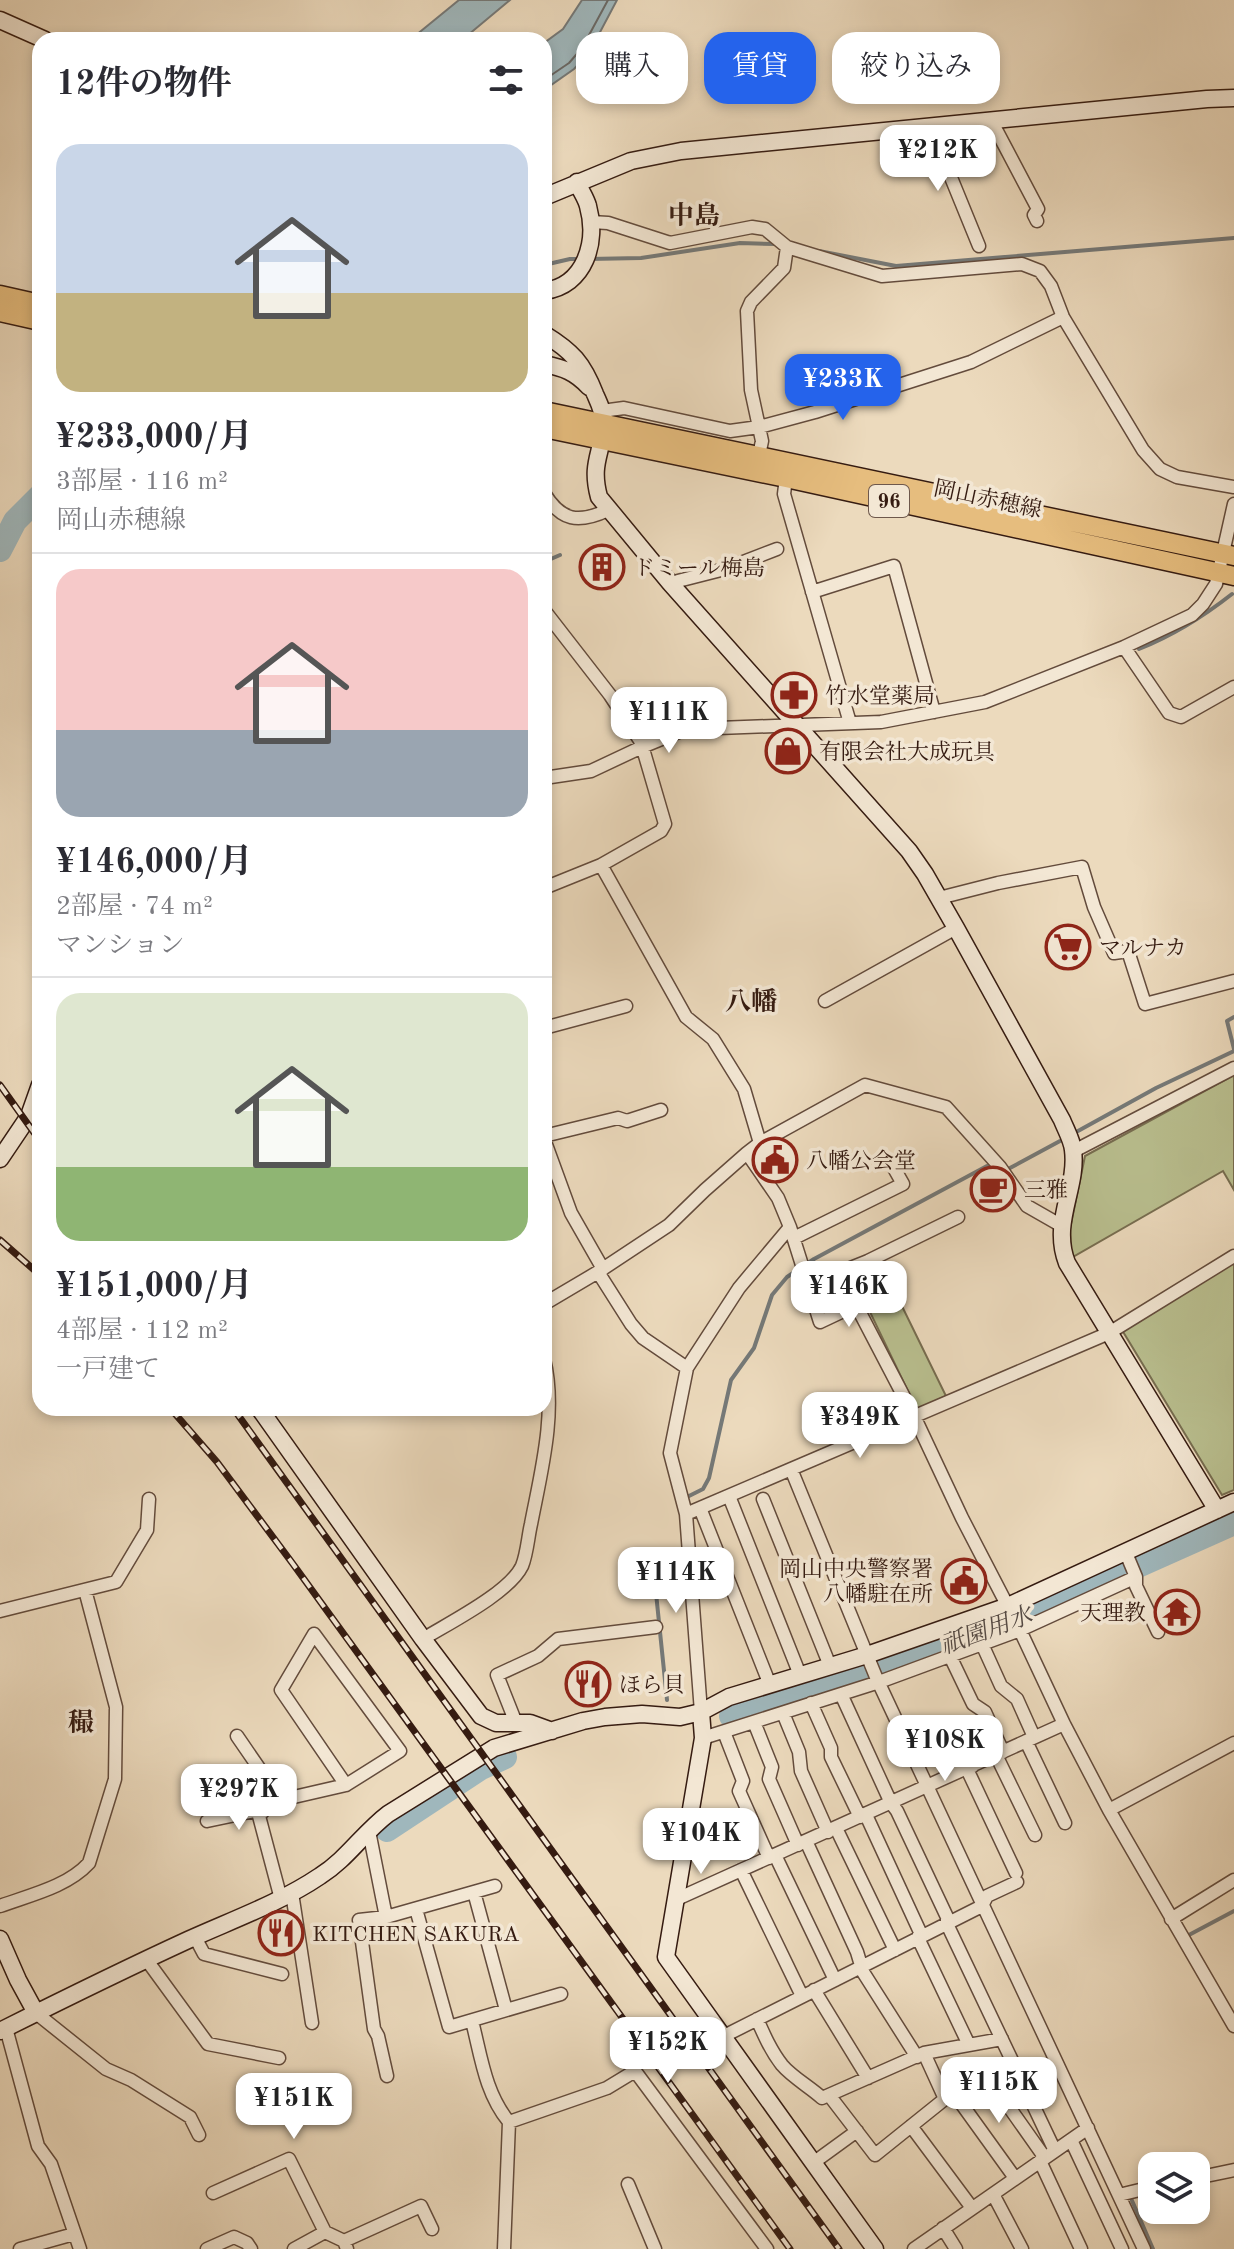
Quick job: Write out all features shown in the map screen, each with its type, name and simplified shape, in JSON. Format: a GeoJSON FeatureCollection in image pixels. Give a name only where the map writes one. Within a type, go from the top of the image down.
{"type":"FeatureCollection","features":[{"type":"Feature","properties":{"kind":"main road"},"geometry":{"type":"LineString","coordinates":[[0,295],[32,302]]}},
{"type":"Feature","properties":{"kind":"main road"},"geometry":{"type":"LineString","coordinates":[[0,312],[32,319]]}},
{"type":"Feature","properties":{"kind":"main road","name":"岡山赤穂線"},"geometry":{"type":"LineString","coordinates":[[552,413],[786,478],[1226,575]]}},
{"type":"Feature","properties":{"kind":"main road","name":"岡山赤穂線"},"geometry":{"type":"LineString","coordinates":[[552,428],[602,425],[759,455],[1229,555]]}},
{"type":"Feature","properties":{"kind":"street"},"geometry":{"type":"LineString","coordinates":[[0,20],[32,34]]}},
{"type":"Feature","properties":{"kind":"street"},"geometry":{"type":"LineString","coordinates":[[552,193],[631,161],[681,151],[1234,98]]}},
{"type":"Feature","properties":{"kind":"street"},"geometry":{"type":"LineString","coordinates":[[991,120],[1038,209],[1034,215],[1037,221]]}},
{"type":"Feature","properties":{"kind":"street"},"geometry":{"type":"LineString","coordinates":[[930,126],[979,246]]}},
{"type":"Feature","properties":{"kind":"street"},"geometry":{"type":"LineString","coordinates":[[552,288],[568,283],[581,270],[589,255],[591,226],[588,204],[577,182]]}},
{"type":"Feature","properties":{"kind":"street"},"geometry":{"type":"LineString","coordinates":[[591,226],[608,223],[670,243],[752,227],[765,229],[787,247],[882,276],[1022,264],[1040,271],[1051,286],[1063,317],[1143,450],[1160,469],[1177,477],[1234,487]]}},
{"type":"Feature","properties":{"kind":"street"},"geometry":{"type":"LineString","coordinates":[[759,455],[762,441],[751,390],[747,311],[751,302],[784,268],[787,247]]}},
{"type":"Feature","properties":{"kind":"street"},"geometry":{"type":"LineString","coordinates":[[602,425],[624,408],[730,431],[759,427],[971,362],[1063,317]]}},
{"type":"Feature","properties":{"kind":"street"},"geometry":{"type":"LineString","coordinates":[[552,339],[568,349],[585,368],[595,394],[602,425],[594,469],[599,497],[670,583],[909,851],[939,898],[1062,1120],[1074,1151],[1062,1226],[1061,1249],[1067,1263],[1217,1510]]}},
{"type":"Feature","properties":{"kind":"street"},"geometry":{"type":"LineString","coordinates":[[552,366],[577,374],[595,394]]}},
{"type":"Feature","properties":{"kind":"street"},"geometry":{"type":"LineString","coordinates":[[786,478],[784,494],[850,723]]}},
{"type":"Feature","properties":{"kind":"street"},"geometry":{"type":"LineString","coordinates":[[552,503],[561,514],[573,519],[608,510]]}},
{"type":"Feature","properties":{"kind":"street"},"geometry":{"type":"LineString","coordinates":[[552,777],[591,771],[681,731],[881,722],[985,702],[1124,647],[1192,615],[1226,575],[1234,504]]}},
{"type":"Feature","properties":{"kind":"street"},"geometry":{"type":"LineString","coordinates":[[670,583],[725,569],[777,549]]}},
{"type":"Feature","properties":{"kind":"street"},"geometry":{"type":"LineString","coordinates":[[812,592],[894,566],[934,712]]}},
{"type":"Feature","properties":{"kind":"street"},"geometry":{"type":"LineString","coordinates":[[552,620],[610,695],[642,747],[665,824],[661,831],[601,865],[552,885]]}},
{"type":"Feature","properties":{"kind":"street"},"geometry":{"type":"LineString","coordinates":[[1124,647],[1169,713],[1181,717],[1234,687]]}},
{"type":"Feature","properties":{"kind":"street"},"geometry":{"type":"LineString","coordinates":[[601,865],[686,1017],[713,1039],[744,1089],[760,1143]]}},
{"type":"Feature","properties":{"kind":"street"},"geometry":{"type":"LineString","coordinates":[[939,898],[1082,867],[1094,907],[1114,953],[1128,951],[1145,1004],[1234,981]]}},
{"type":"Feature","properties":{"kind":"street"},"geometry":{"type":"LineString","coordinates":[[825,1001],[956,928]]}},
{"type":"Feature","properties":{"kind":"street"},"geometry":{"type":"LineString","coordinates":[[552,1026],[626,1006]]}},
{"type":"Feature","properties":{"kind":"street"},"geometry":{"type":"LineString","coordinates":[[1074,1151],[1234,1068]]}},
{"type":"Feature","properties":{"kind":"street"},"geometry":{"type":"LineString","coordinates":[[552,1299],[669,1225],[760,1143],[865,1085],[946,1107],[1000,1167],[1027,1206],[1062,1226]]}},
{"type":"Feature","properties":{"kind":"street"},"geometry":{"type":"LineString","coordinates":[[0,1159],[32,1110]]}},
{"type":"Feature","properties":{"kind":"street"},"geometry":{"type":"LineString","coordinates":[[552,1135],[618,1118],[627,1121],[661,1110]]}},
{"type":"Feature","properties":{"kind":"street"},"geometry":{"type":"LineString","coordinates":[[747,1153],[778,1198],[820,1322],[856,1305],[1109,1810],[1234,2026]]}},
{"type":"Feature","properties":{"kind":"street"},"geometry":{"type":"LineString","coordinates":[[875,2249],[666,1957],[703,1738],[686,1514],[670,1453],[687,1368],[739,1288],[792,1233],[903,1184],[890,1161]]}},
{"type":"Feature","properties":{"kind":"street"},"geometry":{"type":"LineString","coordinates":[[552,1178],[631,1324],[643,1338],[687,1368]]}},
{"type":"Feature","properties":{"kind":"street"},"geometry":{"type":"LineString","coordinates":[[808,1285],[868,1261],[958,1217]]}},
{"type":"Feature","properties":{"kind":"street"},"geometry":{"type":"LineString","coordinates":[[686,1514],[1109,1333],[1234,1256]]}},
{"type":"Feature","properties":{"kind":"street"},"geometry":{"type":"LineString","coordinates":[[266,1416],[481,1716],[496,1723],[530,1723],[552,1731]]}},
{"type":"Feature","properties":{"kind":"street"},"geometry":{"type":"LineString","coordinates":[[423,1639],[488,1599],[522,1566],[540,1476],[547,1416]]}},
{"type":"Feature","properties":{"kind":"street"},"geometry":{"type":"LineString","coordinates":[[791,1469],[873,1670],[1144,2249]]}},
{"type":"Feature","properties":{"kind":"street"},"geometry":{"type":"LineString","coordinates":[[729,1496],[800,1675]]}},
{"type":"Feature","properties":{"kind":"street"},"geometry":{"type":"LineString","coordinates":[[0,1611],[116,1582],[147,1530],[149,1499]]}},
{"type":"Feature","properties":{"kind":"street"},"geometry":{"type":"LineString","coordinates":[[763,1499],[830,1666]]}},
{"type":"Feature","properties":{"kind":"street"},"geometry":{"type":"LineString","coordinates":[[703,1738],[841,1694],[873,1670],[1128,1558],[1234,1502]]}},
{"type":"Feature","properties":{"kind":"street"},"geometry":{"type":"LineString","coordinates":[[700,1508],[770,1685]]}},
{"type":"Feature","properties":{"kind":"street"},"geometry":{"type":"LineString","coordinates":[[1128,1558],[1136,1577],[1136,1586],[1158,1632]]}},
{"type":"Feature","properties":{"kind":"street"},"geometry":{"type":"LineString","coordinates":[[80,2249],[51,2164],[38,2146],[3,2030],[146,1959],[287,1896],[348,1855],[388,1814],[494,1748],[605,1717],[642,1714],[680,1717],[701,1712],[729,1697],[830,1666],[873,1670],[950,1656],[1020,1629],[1136,1577]]}},
{"type":"Feature","properties":{"kind":"street"},"geometry":{"type":"LineString","coordinates":[[0,1906],[81,1872],[89,1863],[115,1779],[116,1707],[85,1590]]}},
{"type":"Feature","properties":{"kind":"street"},"geometry":{"type":"LineString","coordinates":[[516,1723],[497,1675],[538,1656],[558,1639],[656,1627]]}},
{"type":"Feature","properties":{"kind":"street"},"geometry":{"type":"LineString","coordinates":[[312,2023],[287,1896],[259,1816],[272,1802],[346,1785],[400,1751],[314,1634],[281,1690],[346,1785]]}},
{"type":"Feature","properties":{"kind":"street"},"geometry":{"type":"LineString","coordinates":[[982,1644],[1001,1686],[1017,1699],[1065,1823]]}},
{"type":"Feature","properties":{"kind":"street"},"geometry":{"type":"LineString","coordinates":[[950,1656],[973,1704],[985,1712],[1035,1835]]}},
{"type":"Feature","properties":{"kind":"street"},"geometry":{"type":"LineString","coordinates":[[841,1694],[1013,2062],[1081,2249]]}},
{"type":"Feature","properties":{"kind":"street"},"geometry":{"type":"LineString","coordinates":[[811,1703],[831,1748],[831,1757],[920,1932],[918,1938],[969,2045]]}},
{"type":"Feature","properties":{"kind":"street"},"geometry":{"type":"LineString","coordinates":[[783,1713],[799,1752],[801,1771],[895,1950]]}},
{"type":"Feature","properties":{"kind":"street"},"geometry":{"type":"LineString","coordinates":[[754,1722],[772,1767],[769,1779],[857,1952],[863,1972],[949,2096],[1015,2178]]}},
{"type":"Feature","properties":{"kind":"street"},"geometry":{"type":"LineString","coordinates":[[677,1899],[1064,1724]]}},
{"type":"Feature","properties":{"kind":"street"},"geometry":{"type":"LineString","coordinates":[[722,2037],[982,1906],[987,1896],[1016,1877],[954,1726]]}},
{"type":"Feature","properties":{"kind":"street"},"geometry":{"type":"LineString","coordinates":[[724,1732],[743,1781],[739,1791],[835,1980]]}},
{"type":"Feature","properties":{"kind":"street"},"geometry":{"type":"LineString","coordinates":[[237,1736],[281,1800]]}},
{"type":"Feature","properties":{"kind":"street"},"geometry":{"type":"LineString","coordinates":[[1109,1810],[1234,1743]]}},
{"type":"Feature","properties":{"kind":"street"},"geometry":{"type":"LineString","coordinates":[[207,1821],[264,1809]]}},
{"type":"Feature","properties":{"kind":"street"},"geometry":{"type":"LineString","coordinates":[[369,1831],[386,1917]]}},
{"type":"Feature","properties":{"kind":"street"},"geometry":{"type":"LineString","coordinates":[[741,1870],[808,1993],[868,2078]]}},
{"type":"Feature","properties":{"kind":"street"},"geometry":{"type":"LineString","coordinates":[[1171,1919],[1234,1880]]}},
{"type":"Feature","properties":{"kind":"street"},"geometry":{"type":"LineString","coordinates":[[387,2076],[374,2029],[359,1920],[386,1917],[495,1886]]}},
{"type":"Feature","properties":{"kind":"street"},"geometry":{"type":"LineString","coordinates":[[474,1892],[506,2010]]}},
{"type":"Feature","properties":{"kind":"street"},"geometry":{"type":"LineString","coordinates":[[416,1909],[449,2027],[561,1994]]}},
{"type":"Feature","properties":{"kind":"street"},"geometry":{"type":"LineString","coordinates":[[195,1937],[204,1954],[282,1974]]}},
{"type":"Feature","properties":{"kind":"street"},"geometry":{"type":"LineString","coordinates":[[0,1939],[36,2013],[106,2069],[131,2080],[190,2117],[199,2135]]}},
{"type":"Feature","properties":{"kind":"street"},"geometry":{"type":"LineString","coordinates":[[146,1959],[208,2044],[279,2058]]}},
{"type":"Feature","properties":{"kind":"street"},"geometry":{"type":"LineString","coordinates":[[757,2019],[767,2043],[784,2067],[822,2098],[921,2055],[1002,2039]]}},
{"type":"Feature","properties":{"kind":"street"},"geometry":{"type":"LineString","coordinates":[[472,2021],[491,2094],[509,2122],[503,2249]]}},
{"type":"Feature","properties":{"kind":"street"},"geometry":{"type":"LineString","coordinates":[[829,2095],[875,2155],[976,2074],[1013,2062]]}},
{"type":"Feature","properties":{"kind":"street"},"geometry":{"type":"LineString","coordinates":[[509,2122],[607,2088],[635,2071],[767,2249]]}},
{"type":"Feature","properties":{"kind":"street"},"geometry":{"type":"LineString","coordinates":[[985,2073],[1047,2156]]}},
{"type":"Feature","properties":{"kind":"street"},"geometry":{"type":"LineString","coordinates":[[911,2126],[972,2208]]}},
{"type":"Feature","properties":{"kind":"street"},"geometry":{"type":"LineString","coordinates":[[914,2249],[1088,2128]]}},
{"type":"Feature","properties":{"kind":"street"},"geometry":{"type":"LineString","coordinates":[[813,2163],[857,2131]]}},
{"type":"Feature","properties":{"kind":"street"},"geometry":{"type":"LineString","coordinates":[[1071,2140],[1122,2249]]}},
{"type":"Feature","properties":{"kind":"street"},"geometry":{"type":"LineString","coordinates":[[213,2193],[289,2159],[325,2232],[346,2245],[421,2206],[432,2229]]}},
{"type":"Feature","properties":{"kind":"street"},"geometry":{"type":"LineString","coordinates":[[1210,2175],[1234,2170]]}},
{"type":"Feature","properties":{"kind":"street"},"geometry":{"type":"LineString","coordinates":[[628,2184],[655,2249]]}},
{"type":"Feature","properties":{"kind":"street"},"geometry":{"type":"LineString","coordinates":[[1119,2195],[1138,2190]]}},
{"type":"Feature","properties":{"kind":"street"},"geometry":{"type":"LineString","coordinates":[[993,2194],[1022,2249]]}},
{"type":"Feature","properties":{"kind":"street"},"geometry":{"type":"LineString","coordinates":[[943,2228],[956,2249]]}},
{"type":"Feature","properties":{"kind":"street"},"geometry":{"type":"LineString","coordinates":[[294,2249],[325,2232]]}},
{"type":"Feature","properties":{"kind":"street"},"geometry":{"type":"LineString","coordinates":[[20,2249],[74,2234]]}},
{"type":"Feature","properties":{"kind":"street"},"geometry":{"type":"LineString","coordinates":[[207,2249],[234,2237],[247,2243],[251,2249]]}},
{"type":"Feature","properties":{"kind":"green space"},"geometry":{"type":"Polygon","coordinates":[[[1234,1075],[1234,1190],[1223,1171],[1071,1258],[1070,1229],[1085,1156],[1234,1075]]]}},
{"type":"Feature","properties":{"kind":"green space"},"geometry":{"type":"Polygon","coordinates":[[[1234,1261],[1234,1490],[1222,1495],[1122,1330],[1234,1261]]]}},
{"type":"Feature","properties":{"kind":"green space"},"geometry":{"type":"Polygon","coordinates":[[[897,1296],[946,1396],[917,1410],[869,1310],[897,1296]]]}},
{"type":"Feature","properties":{"kind":"water"},"geometry":{"type":"Polygon","coordinates":[[[459,0],[510,0],[472,32],[420,32],[459,0]]]}},
{"type":"Feature","properties":{"kind":"water"},"geometry":{"type":"Polygon","coordinates":[[[582,0],[617,0],[600,32],[576,32],[576,67],[552,84],[552,37],[563,29],[582,0]]]}},
{"type":"Feature","properties":{"kind":"waterway"},"geometry":{"type":"LineString","coordinates":[[819,251],[896,266],[1234,238]]}},
{"type":"Feature","properties":{"kind":"waterway"},"geometry":{"type":"LineString","coordinates":[[589,259],[641,258],[740,243],[775,244]]}},
{"type":"Feature","properties":{"kind":"waterway"},"geometry":{"type":"LineString","coordinates":[[552,263],[580,259]]}},
{"type":"Feature","properties":{"kind":"waterway"},"geometry":{"type":"LineString","coordinates":[[0,550],[15,521],[32,504]]}},
{"type":"Feature","properties":{"kind":"waterway"},"geometry":{"type":"LineString","coordinates":[[552,558],[560,555]]}},
{"type":"Feature","properties":{"kind":"waterway"},"geometry":{"type":"LineString","coordinates":[[1139,649],[1187,625],[1232,594]]}},
{"type":"Feature","properties":{"kind":"waterway"},"geometry":{"type":"LineString","coordinates":[[1234,1017],[1227,1021],[1234,1049]]}},
{"type":"Feature","properties":{"kind":"waterway"},"geometry":{"type":"LineString","coordinates":[[1078,1131],[1156,1088],[1234,1051]]}},
{"type":"Feature","properties":{"kind":"waterway"},"geometry":{"type":"LineString","coordinates":[[1010,1168],[1060,1141]]}},
{"type":"Feature","properties":{"kind":"waterway"},"geometry":{"type":"LineString","coordinates":[[689,1496],[703,1489],[709,1478],[731,1380],[754,1348],[772,1295],[787,1277],[814,1259],[987,1166]]}},
{"type":"Feature","properties":{"kind":"waterway","name":"祇園用水"},"geometry":{"type":"LineString","coordinates":[[731,1716],[866,1674],[1008,1624],[1234,1523]]}},
{"type":"Feature","properties":{"kind":"waterway"},"geometry":{"type":"LineString","coordinates":[[667,1700],[656,1593],[684,1591]]}},
{"type":"Feature","properties":{"kind":"waterway","name":"祇園用水"},"geometry":{"type":"LineString","coordinates":[[387,1830],[481,1768],[505,1757]]}},
{"type":"Feature","properties":{"kind":"waterway"},"geometry":{"type":"LineString","coordinates":[[1187,1936],[1234,1911]]}},
{"type":"Feature","properties":{"kind":"waterway"},"geometry":{"type":"LineString","coordinates":[[1130,2196],[1153,2249]]}},
{"type":"Feature","properties":{"kind":"railway"},"geometry":{"type":"LineString","coordinates":[[0,1085],[32,1130]]}},
{"type":"Feature","properties":{"kind":"railway"},"geometry":{"type":"LineString","coordinates":[[0,1240],[32,1268]]}},
{"type":"Feature","properties":{"kind":"railway"},"geometry":{"type":"LineString","coordinates":[[177,1416],[217,1462],[293,1564],[790,2249]]}},
{"type":"Feature","properties":{"kind":"railway"},"geometry":{"type":"LineString","coordinates":[[239,1416],[839,2249]]}},
{"type":"Feature","properties":{"kind":"place","name":"ドミール梅島"},"geometry":{"type":"Point","coordinates":[602,567]}},
{"type":"Feature","properties":{"kind":"place","name":"竹水堂薬局"},"geometry":{"type":"Point","coordinates":[794,695]}},
{"type":"Feature","properties":{"kind":"place","name":"有限会社大成玩具"},"geometry":{"type":"Point","coordinates":[788,751]}},
{"type":"Feature","properties":{"kind":"place","name":"マルナカ"},"geometry":{"type":"Point","coordinates":[1068,947]}},
{"type":"Feature","properties":{"kind":"place","name":"八幡公会堂"},"geometry":{"type":"Point","coordinates":[775,1160]}},
{"type":"Feature","properties":{"kind":"place","name":"三雅"},"geometry":{"type":"Point","coordinates":[993,1189]}},
{"type":"Feature","properties":{"kind":"place","name":"岡山中央警察署 八幡駐在所"},"geometry":{"type":"Point","coordinates":[964,1581]}},
{"type":"Feature","properties":{"kind":"place","name":"天理教"},"geometry":{"type":"Point","coordinates":[1177,1612]}},
{"type":"Feature","properties":{"kind":"place","name":"ほら貝"},"geometry":{"type":"Point","coordinates":[588,1684]}},
{"type":"Feature","properties":{"kind":"place","name":"KITCHEN SAKURA"},"geometry":{"type":"Point","coordinates":[281,1933]}},
{"type":"Feature","properties":{"kind":"district","name":"中島"},"geometry":{"type":"Point","coordinates":[694,215]}},
{"type":"Feature","properties":{"kind":"district","name":"八幡"},"geometry":{"type":"Point","coordinates":[751,1001]}},
{"type":"Feature","properties":{"kind":"district","name":"穝"},"geometry":{"type":"Point","coordinates":[81,1722]}}]}
